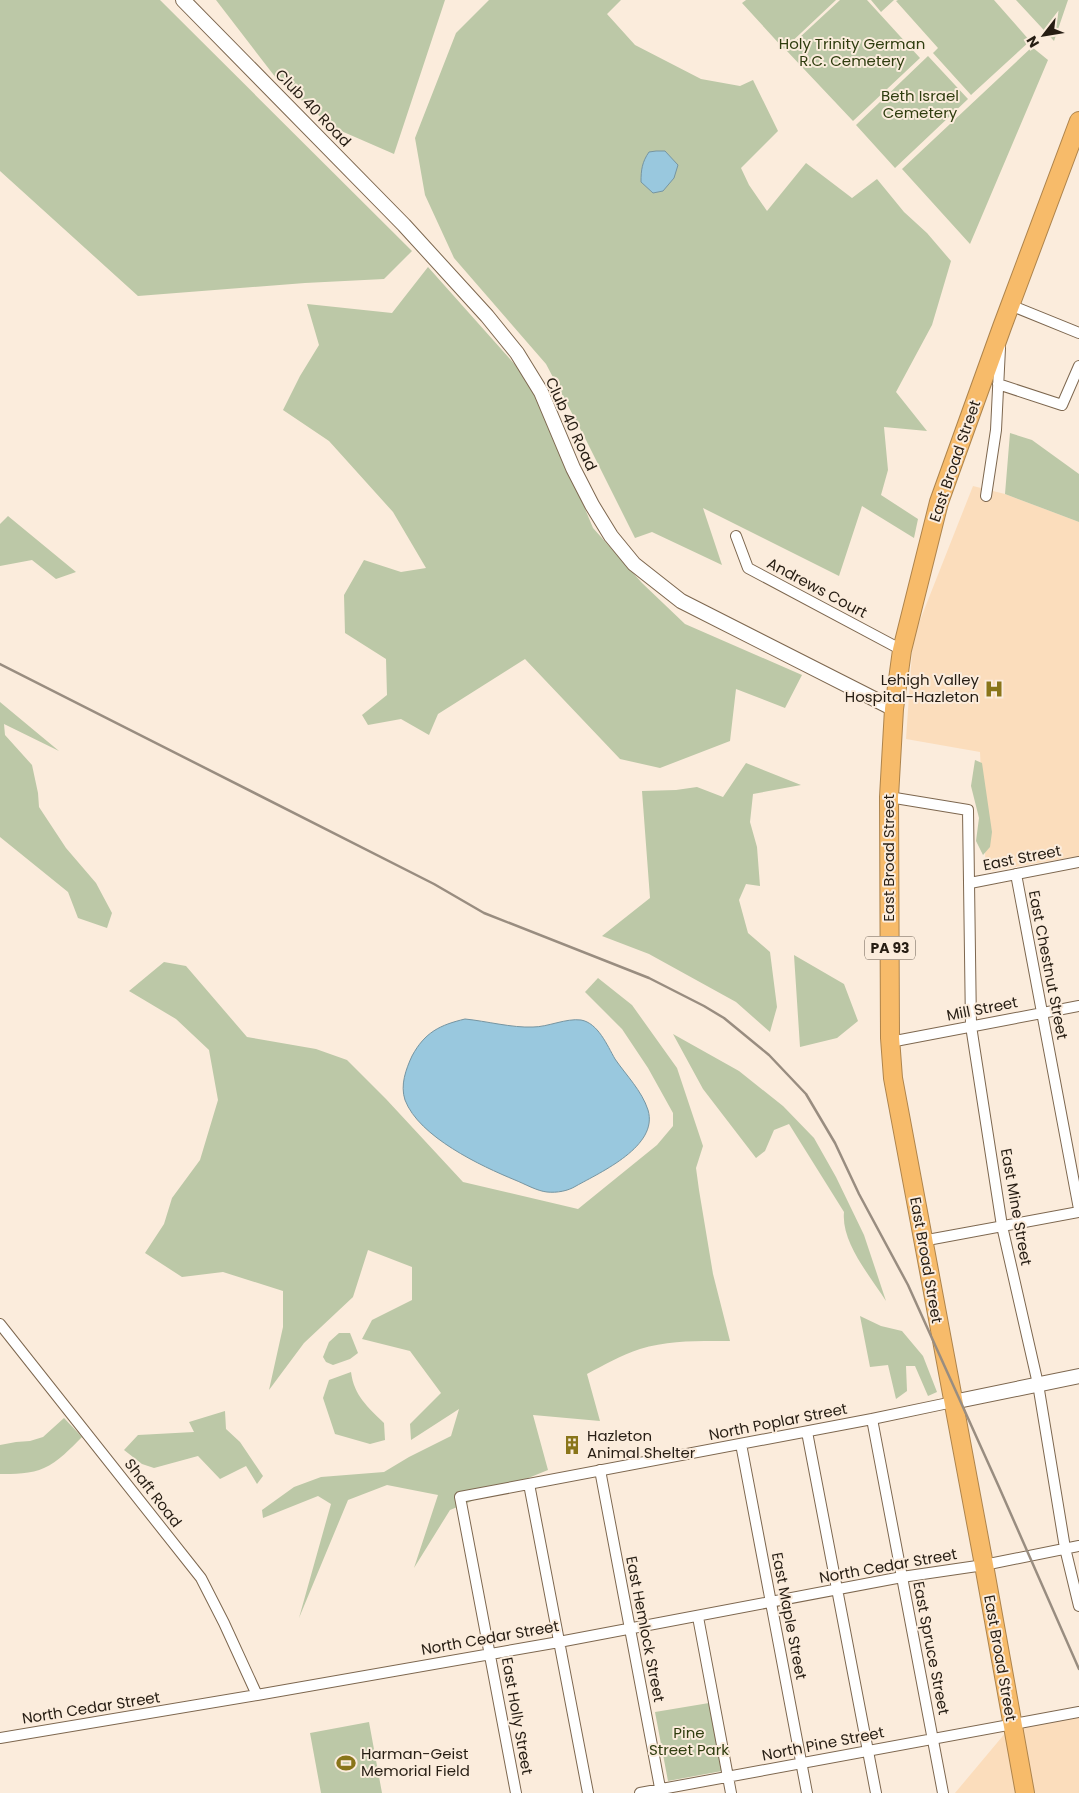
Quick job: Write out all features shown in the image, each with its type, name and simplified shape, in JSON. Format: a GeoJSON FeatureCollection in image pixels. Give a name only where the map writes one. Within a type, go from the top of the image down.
{"type":"FeatureCollection","features":[{"type":"Feature","properties":{"kind":"highway","name":"East Broad Street"},"geometry":{"type":"LineString","coordinates":[[1025,1793],[893,1078],[890,1042],[889,797],[894,709],[902,650],[939,502],[1010,305],[1074,153],[1079,121]]}},
{"type":"Feature","properties":{"kind":"street","name":"Club 40 Road"},"geometry":{"type":"LineString","coordinates":[[183,0],[404,225],[487,316],[517,353],[541,392],[572,468],[592,506],[611,536],[634,564],[681,601],[894,709]]}},
{"type":"Feature","properties":{"kind":"street"},"geometry":{"type":"LineString","coordinates":[[1010,305],[1079,333]]}},
{"type":"Feature","properties":{"kind":"street"},"geometry":{"type":"LineString","coordinates":[[986,496],[996,430],[1002,327]]}},
{"type":"Feature","properties":{"kind":"street"},"geometry":{"type":"LineString","coordinates":[[998,384],[1062,405],[1079,366]]}},
{"type":"Feature","properties":{"kind":"street","name":"Andrews Court"},"geometry":{"type":"LineString","coordinates":[[736,536],[748,568],[902,650]]}},
{"type":"Feature","properties":{"kind":"street","name":"East Mine Street"},"geometry":{"type":"LineString","coordinates":[[889,797],[968,810],[971,1026],[1002,1226],[1038,1384],[1065,1548],[1079,1606]]}},
{"type":"Feature","properties":{"kind":"street","name":"East Street"},"geometry":{"type":"LineString","coordinates":[[970,883],[1079,862]]}},
{"type":"Feature","properties":{"kind":"street","name":"East Chestnut Street"},"geometry":{"type":"LineString","coordinates":[[1016,874],[1079,1210]]}},
{"type":"Feature","properties":{"kind":"street","name":"Mill Street"},"geometry":{"type":"LineString","coordinates":[[890,1042],[1079,1006]]}},
{"type":"Feature","properties":{"kind":"street"},"geometry":{"type":"LineString","coordinates":[[922,1241],[1079,1210]]}},
{"type":"Feature","properties":{"kind":"street","name":"Shaft Road"},"geometry":{"type":"LineString","coordinates":[[0,1324],[201,1578],[257,1695]]}},
{"type":"Feature","properties":{"kind":"street"},"geometry":{"type":"LineString","coordinates":[[953,1402],[1079,1376]]}},
{"type":"Feature","properties":{"kind":"street","name":"North Poplar Street"},"geometry":{"type":"LineString","coordinates":[[460,1497],[872,1420],[953,1402]]}},
{"type":"Feature","properties":{"kind":"street","name":"East Spruce Street"},"geometry":{"type":"LineString","coordinates":[[872,1420],[943,1793]]}},
{"type":"Feature","properties":{"kind":"street"},"geometry":{"type":"LineString","coordinates":[[807,1432],[876,1793]]}},
{"type":"Feature","properties":{"kind":"street","name":"East Maple Street"},"geometry":{"type":"LineString","coordinates":[[741,1444],[807,1793]]}},
{"type":"Feature","properties":{"kind":"street","name":"East Hemlock Street"},"geometry":{"type":"LineString","coordinates":[[600,1470],[661,1791]]}},
{"type":"Feature","properties":{"kind":"street"},"geometry":{"type":"LineString","coordinates":[[530,1484],[588,1793]]}},
{"type":"Feature","properties":{"kind":"street","name":"East Holly Street"},"geometry":{"type":"LineString","coordinates":[[460,1497],[516,1793]]}},
{"type":"Feature","properties":{"kind":"street","name":"North Cedar Street"},"geometry":{"type":"LineString","coordinates":[[0,1738],[560,1642],[902,1577],[984,1565],[1079,1546]]}},
{"type":"Feature","properties":{"kind":"street"},"geometry":{"type":"LineString","coordinates":[[698,1617],[731,1793]]}},
{"type":"Feature","properties":{"kind":"street","name":"North Pine Street"},"geometry":{"type":"LineString","coordinates":[[640,1793],[661,1791],[933,1738],[1079,1712]]}},
{"type":"Feature","properties":{"kind":"shaded area","name":"Lehigh Valley Hospital-Hazleton"},"geometry":{"type":"Polygon","coordinates":[[[973,486],[1005,494],[1079,522],[1079,856],[986,872],[980,752],[906,739],[913,638],[973,486]]]}},
{"type":"Feature","properties":{"kind":"shaded area"},"geometry":{"type":"Polygon","coordinates":[[[1079,1715],[1079,1793],[955,1793],[1012,1725],[1079,1715]]]}},
{"type":"Feature","properties":{"kind":"green space"},"geometry":{"type":"Polygon","coordinates":[[[0,0],[160,0],[412,251],[384,279],[138,296],[0,171],[0,0]]]}},
{"type":"Feature","properties":{"kind":"green space"},"geometry":{"type":"Polygon","coordinates":[[[216,0],[445,0],[394,154],[332,127],[276,78],[216,0]]]}},
{"type":"Feature","properties":{"kind":"green space"},"geometry":{"type":"Polygon","coordinates":[[[489,0],[621,0],[607,14],[635,45],[701,79],[740,86],[753,80],[778,131],[741,168],[749,185],[767,211],[806,163],[852,198],[877,179],[904,212],[927,233],[951,261],[932,325],[896,392],[927,431],[884,427],[888,470],[881,495],[918,519],[914,538],[862,506],[839,576],[703,508],[722,565],[652,532],[635,538],[546,364],[454,258],[425,195],[415,138],[456,33],[489,0]]]}},
{"type":"Feature","properties":{"kind":"green space"},"geometry":{"type":"Polygon","coordinates":[[[746,0],[836,0],[784,49],[742,3],[746,0]]]}},
{"type":"Feature","properties":{"kind":"green space","name":"Holy Trinity German R.C. Cemetery"},"geometry":{"type":"Polygon","coordinates":[[[840,0],[867,0],[920,58],[853,121],[786,50],[840,0]]]}},
{"type":"Feature","properties":{"kind":"green space"},"geometry":{"type":"Polygon","coordinates":[[[871,0],[894,0],[881,12],[871,0]]]}},
{"type":"Feature","properties":{"kind":"green space"},"geometry":{"type":"Polygon","coordinates":[[[994,0],[1030,41],[971,95],[933,53],[938,48],[896,1],[994,0]]]}},
{"type":"Feature","properties":{"kind":"green space"},"geometry":{"type":"Polygon","coordinates":[[[1016,0],[1068,0],[1054,41],[1016,0]]]}},
{"type":"Feature","properties":{"kind":"green space"},"geometry":{"type":"Polygon","coordinates":[[[1032,47],[1048,60],[970,244],[902,169],[1032,47]]]}},
{"type":"Feature","properties":{"kind":"green space","name":"Beth Israel Cemetery"},"geometry":{"type":"Polygon","coordinates":[[[928,56],[968,99],[895,168],[856,125],[928,56]]]}},
{"type":"Feature","properties":{"kind":"green space"},"geometry":{"type":"Polygon","coordinates":[[[428,267],[534,386],[593,528],[642,583],[685,624],[802,675],[785,708],[736,689],[730,741],[660,768],[620,759],[525,659],[438,714],[429,735],[401,719],[368,725],[362,715],[387,695],[386,659],[345,633],[344,595],[364,560],[401,572],[426,568],[393,512],[329,441],[283,410],[300,376],[319,345],[307,304],[392,313],[428,267]]]}},
{"type":"Feature","properties":{"kind":"green space"},"geometry":{"type":"Polygon","coordinates":[[[1010,433],[1032,440],[1079,474],[1079,522],[1005,494],[1010,433]]]}},
{"type":"Feature","properties":{"kind":"green space"},"geometry":{"type":"Polygon","coordinates":[[[8,516],[76,572],[56,579],[32,560],[0,566],[0,524],[8,516]]]}},
{"type":"Feature","properties":{"kind":"green space"},"geometry":{"type":"Polygon","coordinates":[[[0,702],[59,751],[4,724],[5,735],[32,765],[39,807],[66,848],[96,883],[112,913],[107,928],[78,918],[68,892],[0,837],[0,702]]]}},
{"type":"Feature","properties":{"kind":"green space"},"geometry":{"type":"Polygon","coordinates":[[[975,760],[982,763],[992,832],[990,847],[983,855],[976,841],[979,818],[971,786],[975,760]]]}},
{"type":"Feature","properties":{"kind":"green space"},"geometry":{"type":"Polygon","coordinates":[[[746,763],[801,785],[753,794],[750,822],[757,847],[760,886],[746,884],[739,900],[748,933],[770,952],[777,1007],[770,1032],[736,1002],[649,954],[602,936],[650,898],[642,791],[697,787],[723,797],[746,763]]]}},
{"type":"Feature","properties":{"kind":"green space"},"geometry":{"type":"Polygon","coordinates":[[[794,955],[844,984],[858,1021],[837,1038],[800,1047],[794,955]]]}},
{"type":"Feature","properties":{"kind":"green space"},"geometry":{"type":"Polygon","coordinates":[[[164,962],[186,966],[247,1037],[316,1049],[347,1060],[463,1182],[578,1209],[657,1145],[673,1126],[673,1113],[648,1068],[622,1029],[585,992],[598,978],[632,1005],[677,1068],[703,1146],[696,1168],[699,1190],[713,1274],[730,1341],[685,1342],[651,1346],[626,1354],[587,1374],[600,1421],[533,1415],[548,1470],[450,1510],[414,1568],[438,1495],[387,1485],[348,1500],[299,1618],[331,1504],[318,1496],[263,1518],[262,1510],[294,1487],[321,1477],[384,1472],[451,1436],[459,1409],[411,1440],[410,1424],[441,1393],[410,1351],[362,1339],[372,1320],[412,1300],[412,1267],[368,1250],[353,1297],[304,1343],[269,1390],[283,1327],[283,1291],[223,1272],[182,1277],[145,1253],[164,1224],[172,1198],[200,1160],[218,1100],[209,1050],[176,1019],[129,991],[164,962]]]}},
{"type":"Feature","properties":{"kind":"green space"},"geometry":{"type":"Polygon","coordinates":[[[673,1034],[739,1071],[783,1106],[814,1138],[836,1177],[864,1235],[886,1301],[852,1247],[844,1223],[844,1212],[789,1124],[774,1130],[765,1151],[756,1158],[703,1089],[673,1034]]]}},
{"type":"Feature","properties":{"kind":"green space"},"geometry":{"type":"Polygon","coordinates":[[[860,1316],[881,1326],[902,1331],[923,1356],[937,1392],[928,1396],[915,1366],[906,1366],[907,1391],[896,1399],[888,1365],[870,1367],[860,1316]]]}},
{"type":"Feature","properties":{"kind":"green space"},"geometry":{"type":"Polygon","coordinates":[[[339,1333],[350,1333],[358,1353],[350,1359],[333,1365],[326,1362],[323,1357],[329,1342],[339,1333]]]}},
{"type":"Feature","properties":{"kind":"green space"},"geometry":{"type":"Polygon","coordinates":[[[351,1372],[355,1388],[367,1406],[384,1423],[385,1440],[370,1444],[335,1434],[323,1398],[329,1380],[351,1372]]]}},
{"type":"Feature","properties":{"kind":"green space"},"geometry":{"type":"Polygon","coordinates":[[[225,1411],[226,1429],[240,1442],[263,1476],[257,1484],[246,1466],[220,1479],[198,1456],[154,1468],[142,1464],[124,1450],[138,1435],[194,1432],[189,1422],[225,1411]]]}},
{"type":"Feature","properties":{"kind":"green space"},"geometry":{"type":"Polygon","coordinates":[[[64,1418],[82,1437],[64,1454],[39,1470],[0,1474],[0,1445],[30,1441],[43,1437],[64,1418]]]}},
{"type":"Feature","properties":{"kind":"green space","name":"Pine Street Park"},"geometry":{"type":"Polygon","coordinates":[[[709,1703],[722,1771],[668,1781],[655,1712],[709,1703]]]}},
{"type":"Feature","properties":{"kind":"green space","name":"Harman-Geist Memorial Field"},"geometry":{"type":"Polygon","coordinates":[[[369,1722],[382,1793],[321,1793],[310,1733],[369,1722]]]}},
{"type":"Feature","properties":{"kind":"water"},"geometry":{"type":"Polygon","coordinates":[[[665,151],[678,165],[674,178],[663,191],[653,193],[641,182],[641,174],[643,163],[649,152],[665,151]]]}},
{"type":"Feature","properties":{"kind":"water"},"geometry":{"type":"Polygon","coordinates":[[[465,1019],[525,1027],[539,1027],[575,1020],[581,1020],[592,1025],[601,1035],[645,1103],[648,1110],[649,1123],[645,1135],[637,1146],[613,1165],[573,1188],[555,1192],[531,1187],[485,1167],[452,1149],[423,1126],[412,1113],[405,1100],[403,1083],[412,1056],[422,1041],[441,1027],[465,1019]]]}},
{"type":"Feature","properties":{"kind":"railway"},"geometry":{"type":"LineString","coordinates":[[0,664],[434,884],[484,913],[649,978],[724,1018],[769,1055],[806,1094],[835,1143],[859,1194],[908,1285],[1079,1669]]}},
{"type":"Feature","properties":{"kind":"place","name":"Lehigh Valley Hospital-Hazleton"},"geometry":{"type":"Point","coordinates":[994,689]}},
{"type":"Feature","properties":{"kind":"place","name":"Hazleton Animal Shelter"},"geometry":{"type":"Point","coordinates":[572,1445]}},
{"type":"Feature","properties":{"kind":"place","name":"Harman-Geist Memorial Field"},"geometry":{"type":"Point","coordinates":[346,1763]}}]}
